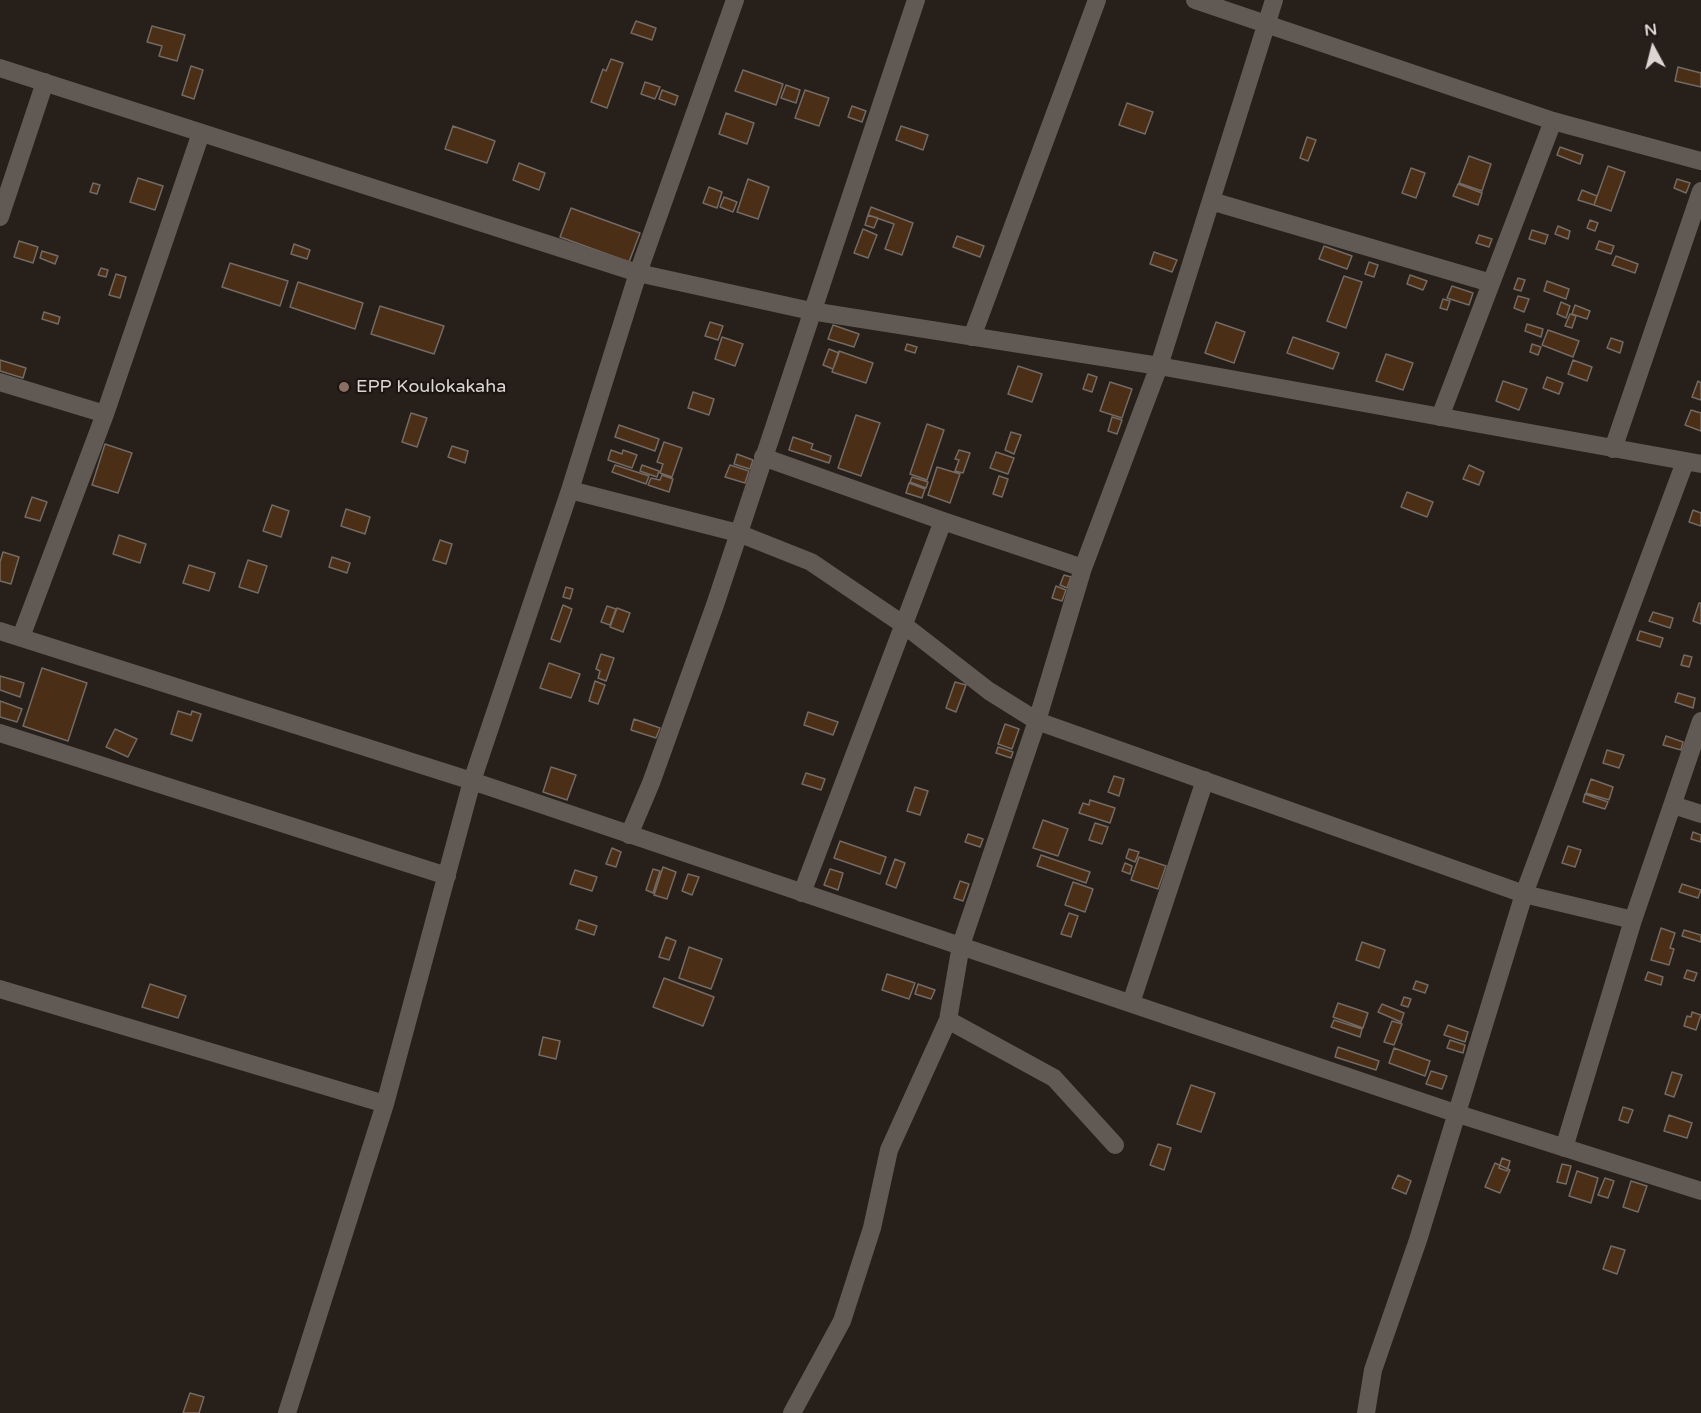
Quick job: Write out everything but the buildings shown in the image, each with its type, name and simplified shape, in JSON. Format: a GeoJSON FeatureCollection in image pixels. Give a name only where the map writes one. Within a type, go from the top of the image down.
{"type":"FeatureCollection","features":[{"type":"Feature","properties":{"kind":"street"},"geometry":{"type":"LineString","coordinates":[[287,1413],[385,1104],[472,781],[570,490],[638,273],[735,0]]}},
{"type":"Feature","properties":{"kind":"street"},"geometry":{"type":"LineString","coordinates":[[629,835],[655,772],[715,605],[915,0]]}},
{"type":"Feature","properties":{"kind":"street"},"geometry":{"type":"LineString","coordinates":[[972,337],[1097,0]]}},
{"type":"Feature","properties":{"kind":"street"},"geometry":{"type":"LineString","coordinates":[[1195,0],[1554,121],[1701,161]]}},
{"type":"Feature","properties":{"kind":"street"},"geometry":{"type":"LineString","coordinates":[[792,1413],[842,1321],[872,1228],[889,1150],[948,1020],[961,945],[1037,720],[1083,568],[1159,366],[1274,0]]}},
{"type":"Feature","properties":{"kind":"street"},"geometry":{"type":"LineString","coordinates":[[0,68],[638,273],[811,311],[1159,366],[1693,463],[1524,894],[1455,1113],[1418,1240],[1373,1370],[1366,1413]]}},
{"type":"Feature","properties":{"kind":"street"},"geometry":{"type":"LineString","coordinates":[[0,217],[45,82]]}},
{"type":"Feature","properties":{"kind":"street"},"geometry":{"type":"LineString","coordinates":[[1440,417],[1554,121]]}},
{"type":"Feature","properties":{"kind":"street"},"geometry":{"type":"LineString","coordinates":[[21,637],[105,414],[201,133]]}},
{"type":"Feature","properties":{"kind":"street"},"geometry":{"type":"LineString","coordinates":[[1613,449],[1701,191]]}},
{"type":"Feature","properties":{"kind":"street"},"geometry":{"type":"LineString","coordinates":[[1211,201],[1491,283]]}},
{"type":"Feature","properties":{"kind":"street"},"geometry":{"type":"LineString","coordinates":[[0,382],[105,414]]}},
{"type":"Feature","properties":{"kind":"street"},"geometry":{"type":"LineString","coordinates":[[763,457],[1083,568]]}},
{"type":"Feature","properties":{"kind":"street"},"geometry":{"type":"LineString","coordinates":[[570,490],[738,533],[811,562],[904,625],[989,691],[1037,720],[1524,894],[1633,920]]}},
{"type":"Feature","properties":{"kind":"street"},"geometry":{"type":"LineString","coordinates":[[802,893],[943,521]]}},
{"type":"Feature","properties":{"kind":"street"},"geometry":{"type":"LineString","coordinates":[[0,631],[472,781],[1455,1113],[1701,1191]]}},
{"type":"Feature","properties":{"kind":"street"},"geometry":{"type":"LineString","coordinates":[[1564,1148],[1633,920],[1701,721]]}},
{"type":"Feature","properties":{"kind":"street"},"geometry":{"type":"LineString","coordinates":[[0,733],[447,876]]}},
{"type":"Feature","properties":{"kind":"street"},"geometry":{"type":"LineString","coordinates":[[1131,1003],[1205,780]]}},
{"type":"Feature","properties":{"kind":"street"},"geometry":{"type":"LineString","coordinates":[[1673,805],[1701,814]]}},
{"type":"Feature","properties":{"kind":"street"},"geometry":{"type":"LineString","coordinates":[[0,989],[385,1104]]}},
{"type":"Feature","properties":{"kind":"street"},"geometry":{"type":"LineString","coordinates":[[948,1020],[1054,1078],[1115,1145]]}},
{"type":"Feature","properties":{"kind":"place","name":"EPP Koulokakaha"},"geometry":{"type":"Point","coordinates":[344,387]}}]}
